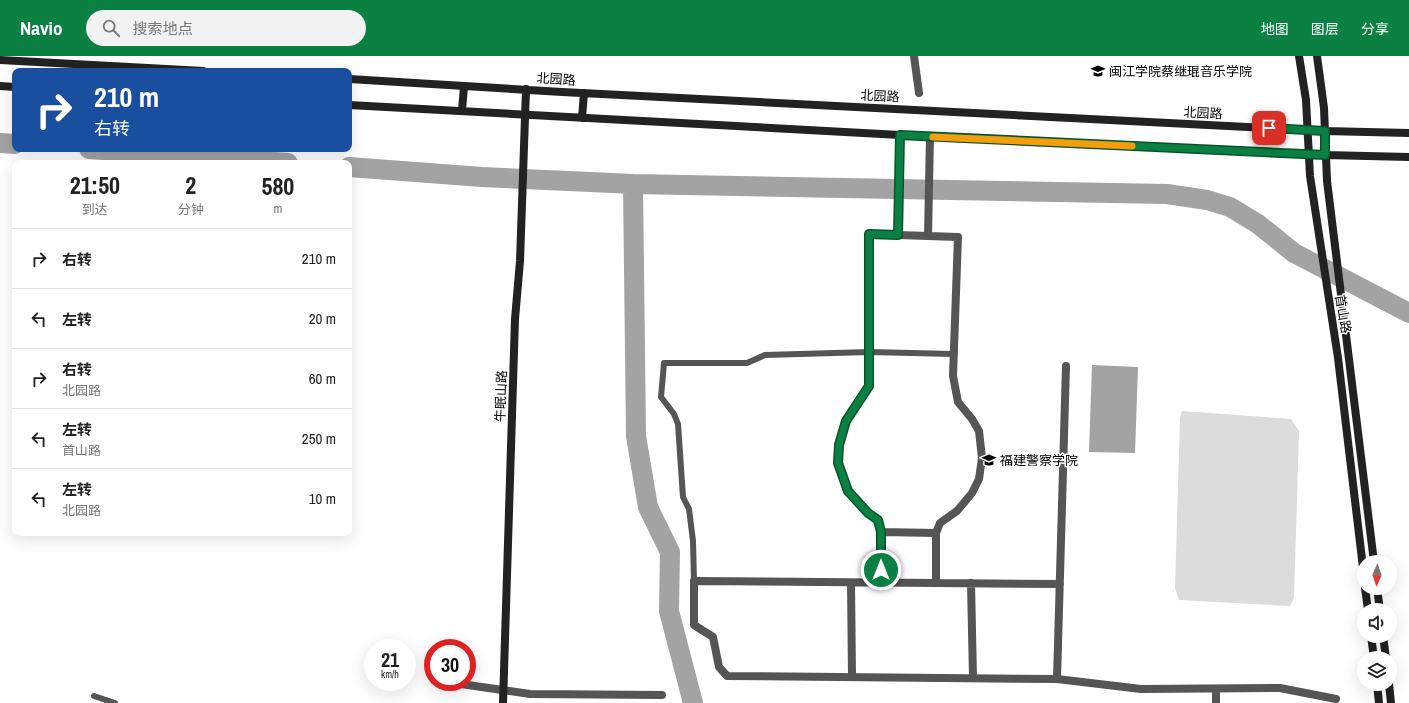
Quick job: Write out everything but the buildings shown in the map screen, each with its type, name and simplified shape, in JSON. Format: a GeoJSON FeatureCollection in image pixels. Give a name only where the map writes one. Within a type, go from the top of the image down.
{"type":"FeatureCollection","features":[{"type":"Feature","properties":{"kind":"main road","name":"首山路"},"geometry":{"type":"LineString","coordinates":[[1299,56],[1306,100],[1306,130],[1310,154],[1310,176],[1326,289],[1338,358],[1361,555]]}},
{"type":"Feature","properties":{"kind":"main road","name":"首山路"},"geometry":{"type":"LineString","coordinates":[[1317,56],[1325,131],[1326,181],[1338,262],[1373,555]]}},
{"type":"Feature","properties":{"kind":"main road"},"geometry":{"type":"LineString","coordinates":[[0,60],[148,68]]}},
{"type":"Feature","properties":{"kind":"main road","name":"北园路"},"geometry":{"type":"LineString","coordinates":[[352,79],[526,90],[1325,131],[1409,133]]}},
{"type":"Feature","properties":{"kind":"main road"},"geometry":{"type":"LineString","coordinates":[[0,86],[12,87]]}},
{"type":"Feature","properties":{"kind":"main road"},"geometry":{"type":"LineString","coordinates":[[462,111],[464,86]]}},
{"type":"Feature","properties":{"kind":"main road","name":"牛眠山路"},"geometry":{"type":"LineString","coordinates":[[503,703],[515,327],[520,261],[526,90]]}},
{"type":"Feature","properties":{"kind":"main road"},"geometry":{"type":"LineString","coordinates":[[582,118],[584,93]]}},
{"type":"Feature","properties":{"kind":"main road"},"geometry":{"type":"LineString","coordinates":[[352,105],[900,135],[1325,155],[1409,157]]}},
{"type":"Feature","properties":{"kind":"main road"},"geometry":{"type":"LineString","coordinates":[[1378,691],[1379,703]]}},
{"type":"Feature","properties":{"kind":"main road"},"geometry":{"type":"LineString","coordinates":[[1390,691],[1391,703]]}},
{"type":"Feature","properties":{"kind":"street"},"geometry":{"type":"LineString","coordinates":[[914,56],[919,93]]}},
{"type":"Feature","properties":{"kind":"street"},"geometry":{"type":"LineString","coordinates":[[898,235],[900,135]]}},
{"type":"Feature","properties":{"kind":"street"},"geometry":{"type":"LineString","coordinates":[[928,236],[930,136]]}},
{"type":"Feature","properties":{"kind":"street"},"geometry":{"type":"LineString","coordinates":[[881,583],[881,532],[878,520],[868,513],[848,491],[838,463],[839,445],[846,421],[869,386],[869,234],[958,237],[953,376],[958,402],[972,419],[979,431],[982,458],[979,479],[974,490],[957,510],[940,523],[936,533],[936,583]]}},
{"type":"Feature","properties":{"kind":"street"},"geometry":{"type":"LineString","coordinates":[[1057,679],[1066,366]]}},
{"type":"Feature","properties":{"kind":"street"},"geometry":{"type":"LineString","coordinates":[[881,532],[936,533]]}},
{"type":"Feature","properties":{"kind":"street"},"geometry":{"type":"LineString","coordinates":[[1060,584],[851,584],[694,581],[694,625],[713,637],[719,667],[727,676],[1057,679],[1141,689],[1280,688],[1336,699]]}},
{"type":"Feature","properties":{"kind":"street"},"geometry":{"type":"LineString","coordinates":[[971,583],[973,678]]}},
{"type":"Feature","properties":{"kind":"street"},"geometry":{"type":"LineString","coordinates":[[851,584],[852,676]]}},
{"type":"Feature","properties":{"kind":"street"},"geometry":{"type":"LineString","coordinates":[[476,686],[530,694],[662,695]]}},
{"type":"Feature","properties":{"kind":"street"},"geometry":{"type":"LineString","coordinates":[[1216,689],[1216,703]]}},
{"type":"Feature","properties":{"kind":"lane"},"geometry":{"type":"LineString","coordinates":[[694,581],[693,541],[689,508],[683,497],[678,424],[674,414],[661,397],[664,364],[747,363],[765,355],[869,352],[954,354]]}},
{"type":"Feature","properties":{"kind":"lane"},"geometry":{"type":"LineString","coordinates":[[94,696],[115,703]]}},
{"type":"Feature","properties":{"kind":"shaded area"},"geometry":{"type":"Polygon","coordinates":[[[1092,365],[1138,367],[1135,453],[1089,452],[1092,365]]]}},
{"type":"Feature","properties":{"kind":"shaded area"},"geometry":{"type":"Polygon","coordinates":[[[1182,411],[1291,419],[1299,431],[1294,598],[1290,606],[1179,600],[1175,588],[1180,419],[1182,411]]]}},
{"type":"Feature","properties":{"kind":"waterway"},"geometry":{"type":"LineString","coordinates":[[0,143],[12,144]]}},
{"type":"Feature","properties":{"kind":"waterway"},"geometry":{"type":"LineString","coordinates":[[132,152],[245,160]]}},
{"type":"Feature","properties":{"kind":"waterway"},"geometry":{"type":"LineString","coordinates":[[352,167],[482,177],[633,184],[1167,194],[1207,200],[1230,207],[1258,224],[1294,253],[1409,313]]}},
{"type":"Feature","properties":{"kind":"waterway"},"geometry":{"type":"LineString","coordinates":[[633,184],[636,436],[648,507],[670,552],[669,611],[693,703]]}},
{"type":"Feature","properties":{"kind":"slow traffic"},"geometry":{"type":"LineString","coordinates":[[933,137],[1132,146]]}},
{"type":"Feature","properties":{"kind":"place","name":"闽江学院蔡继琨音乐学院"},"geometry":{"type":"Point","coordinates":[1098,71]}},
{"type":"Feature","properties":{"kind":"place","name":"福建警察学院"},"geometry":{"type":"Point","coordinates":[989,460]}},
{"type":"Feature","properties":{"kind":"route"},"geometry":{"type":"LineString","coordinates":[[881,570],[881,532],[878,520],[868,513],[848,491],[840,472],[838,454],[846,421],[857,402],[866,393],[869,386],[869,234],[898,235],[900,135],[1325,155],[1325,131],[1269,128]]}}]}
